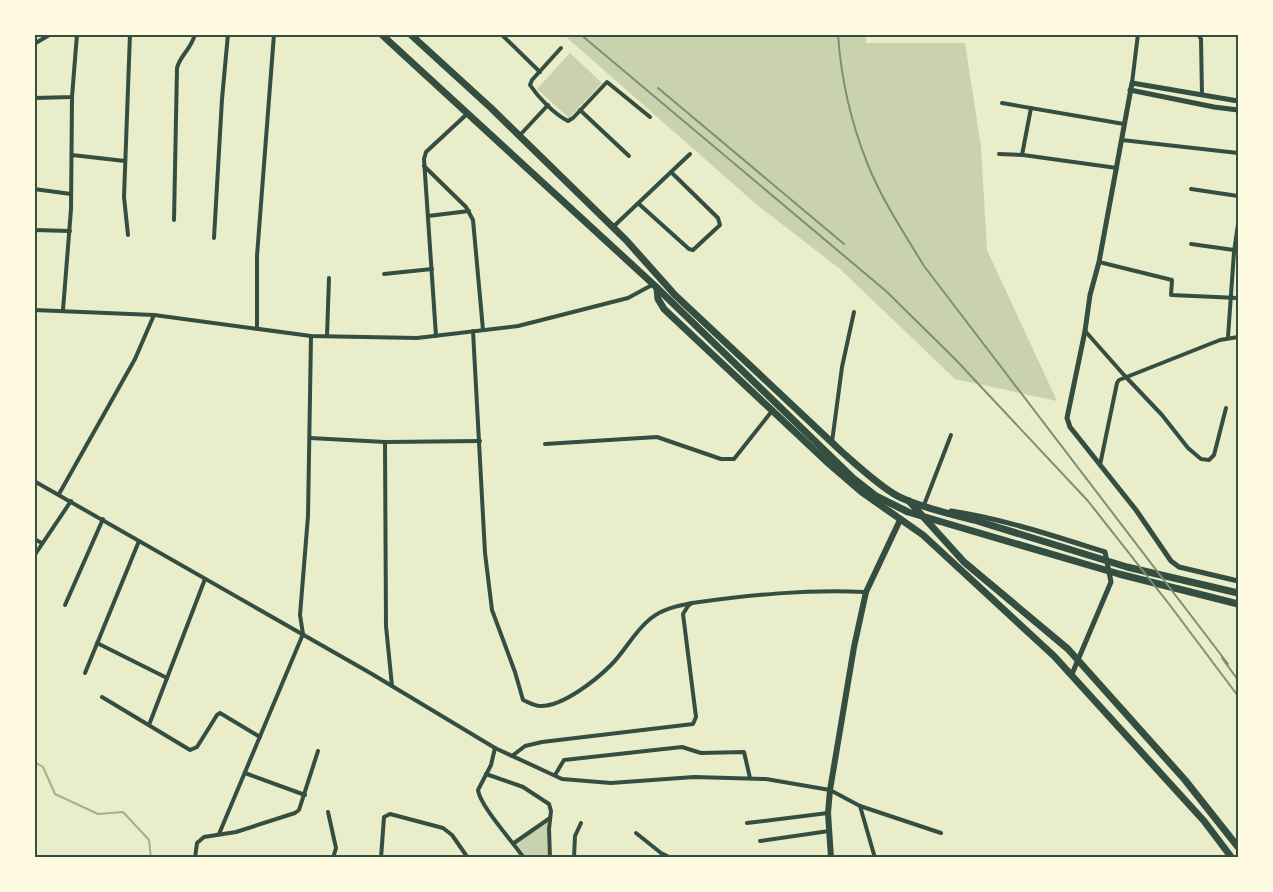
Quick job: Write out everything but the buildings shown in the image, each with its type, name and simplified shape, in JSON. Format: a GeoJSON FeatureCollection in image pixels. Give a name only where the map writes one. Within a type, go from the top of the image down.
{"type":"FeatureCollection","features":[{"type":"Feature","properties":{"kind":"main road"},"geometry":{"type":"LineString","coordinates":[[381,34],[655,286],[853,478],[876,496],[908,512],[931,519],[1119,574],[1239,604]]}},
{"type":"Feature","properties":{"kind":"main road"},"geometry":{"type":"LineString","coordinates":[[410,34],[520,136],[675,295],[832,443],[869,476],[896,495],[949,514],[1127,567],[1239,593]]}},
{"type":"Feature","properties":{"kind":"main road"},"geometry":{"type":"LineString","coordinates":[[655,286],[658,299],[664,309],[772,411],[863,493],[923,535],[1072,674],[1204,821],[1232,858]]}},
{"type":"Feature","properties":{"kind":"main road"},"geometry":{"type":"LineString","coordinates":[[907,499],[964,562],[1078,659],[1185,780],[1239,847]]}},
{"type":"Feature","properties":{"kind":"main road"},"geometry":{"type":"LineString","coordinates":[[831,858],[828,813],[830,790],[854,647],[866,592],[900,519]]}},
{"type":"Feature","properties":{"kind":"main road"},"geometry":{"type":"LineString","coordinates":[[1097,703],[1109,693]]}},
{"type":"Feature","properties":{"kind":"street"},"geometry":{"type":"LineString","coordinates":[[34,44],[51,34]]}},
{"type":"Feature","properties":{"kind":"street"},"geometry":{"type":"LineString","coordinates":[[63,310],[70,231],[72,97],[77,34]]}},
{"type":"Feature","properties":{"kind":"street"},"geometry":{"type":"LineString","coordinates":[[128,235],[124,197],[130,34]]}},
{"type":"Feature","properties":{"kind":"street"},"geometry":{"type":"LineString","coordinates":[[174,220],[177,68],[180,59],[192,45],[195,34]]}},
{"type":"Feature","properties":{"kind":"street"},"geometry":{"type":"LineString","coordinates":[[214,238],[228,34]]}},
{"type":"Feature","properties":{"kind":"street"},"geometry":{"type":"LineString","coordinates":[[257,329],[257,256],[274,34]]}},
{"type":"Feature","properties":{"kind":"street"},"geometry":{"type":"LineString","coordinates":[[501,34],[540,72]]}},
{"type":"Feature","properties":{"kind":"street"},"geometry":{"type":"LineString","coordinates":[[1138,34],[1117,168],[1067,418],[1070,427],[1136,510],[1174,564],[1239,581]]}},
{"type":"Feature","properties":{"kind":"street"},"geometry":{"type":"LineString","coordinates":[[1198,34],[1201,39],[1202,95]]}},
{"type":"Feature","properties":{"kind":"street"},"geometry":{"type":"LineString","coordinates":[[561,48],[530,85],[548,105],[568,121],[607,82],[650,117]]}},
{"type":"Feature","properties":{"kind":"street"},"geometry":{"type":"LineString","coordinates":[[1131,87],[1239,100]]}},
{"type":"Feature","properties":{"kind":"street"},"geometry":{"type":"LineString","coordinates":[[1131,87],[1214,107],[1239,110]]}},
{"type":"Feature","properties":{"kind":"street"},"geometry":{"type":"LineString","coordinates":[[34,98],[72,97]]}},
{"type":"Feature","properties":{"kind":"street"},"geometry":{"type":"LineString","coordinates":[[1002,103],[1124,124]]}},
{"type":"Feature","properties":{"kind":"street"},"geometry":{"type":"LineString","coordinates":[[520,136],[548,105]]}},
{"type":"Feature","properties":{"kind":"street"},"geometry":{"type":"LineString","coordinates":[[1022,155],[1032,108]]}},
{"type":"Feature","properties":{"kind":"street"},"geometry":{"type":"LineString","coordinates":[[580,110],[629,156]]}},
{"type":"Feature","properties":{"kind":"street"},"geometry":{"type":"LineString","coordinates":[[436,336],[424,166],[426,152],[467,114]]}},
{"type":"Feature","properties":{"kind":"street"},"geometry":{"type":"LineString","coordinates":[[1122,140],[1239,153]]}},
{"type":"Feature","properties":{"kind":"street"},"geometry":{"type":"LineString","coordinates":[[999,153],[1117,168]]}},
{"type":"Feature","properties":{"kind":"street"},"geometry":{"type":"LineString","coordinates":[[612,228],[690,154]]}},
{"type":"Feature","properties":{"kind":"street"},"geometry":{"type":"LineString","coordinates":[[72,155],[125,161]]}},
{"type":"Feature","properties":{"kind":"street"},"geometry":{"type":"LineString","coordinates":[[424,166],[470,211],[474,225],[483,330]]}},
{"type":"Feature","properties":{"kind":"street"},"geometry":{"type":"LineString","coordinates":[[639,204],[688,249],[693,250],[720,225],[718,218],[671,172]]}},
{"type":"Feature","properties":{"kind":"street"},"geometry":{"type":"LineString","coordinates":[[34,189],[71,194]]}},
{"type":"Feature","properties":{"kind":"street"},"geometry":{"type":"LineString","coordinates":[[1191,189],[1239,196]]}},
{"type":"Feature","properties":{"kind":"street"},"geometry":{"type":"LineString","coordinates":[[428,216],[470,211]]}},
{"type":"Feature","properties":{"kind":"street"},"geometry":{"type":"LineString","coordinates":[[1228,337],[1234,250],[1239,224]]}},
{"type":"Feature","properties":{"kind":"street"},"geometry":{"type":"LineString","coordinates":[[34,230],[70,231]]}},
{"type":"Feature","properties":{"kind":"street"},"geometry":{"type":"LineString","coordinates":[[1191,244],[1234,250]]}},
{"type":"Feature","properties":{"kind":"street"},"geometry":{"type":"LineString","coordinates":[[1099,262],[1172,279],[1172,295],[1239,298]]}},
{"type":"Feature","properties":{"kind":"street"},"geometry":{"type":"LineString","coordinates":[[384,274],[432,269]]}},
{"type":"Feature","properties":{"kind":"street"},"geometry":{"type":"LineString","coordinates":[[327,336],[329,278]]}},
{"type":"Feature","properties":{"kind":"street"},"geometry":{"type":"LineString","coordinates":[[34,310],[154,315],[311,336],[417,338],[518,326],[628,298],[655,286]]}},
{"type":"Feature","properties":{"kind":"street"},"geometry":{"type":"LineString","coordinates":[[832,443],[842,367],[854,312]]}},
{"type":"Feature","properties":{"kind":"street"},"geometry":{"type":"LineString","coordinates":[[58,494],[135,358],[154,315]]}},
{"type":"Feature","properties":{"kind":"street"},"geometry":{"type":"LineString","coordinates":[[473,331],[485,553],[492,610],[523,700],[538,707],[554,704],[581,690],[612,665],[630,640],[650,619],[670,607],[769,593],[837,590],[866,592]]}},
{"type":"Feature","properties":{"kind":"street"},"geometry":{"type":"LineString","coordinates":[[1085,331],[1162,415],[1188,448],[1201,459],[1209,460],[1214,456],[1226,408]]}},
{"type":"Feature","properties":{"kind":"street"},"geometry":{"type":"LineString","coordinates":[[219,834],[303,634],[300,615],[308,516],[311,336]]}},
{"type":"Feature","properties":{"kind":"street"},"geometry":{"type":"LineString","coordinates":[[1100,466],[1117,383],[1228,337],[1239,337]]}},
{"type":"Feature","properties":{"kind":"street"},"geometry":{"type":"LineString","coordinates":[[545,444],[657,437],[730,460],[734,459],[772,411]]}},
{"type":"Feature","properties":{"kind":"street"},"geometry":{"type":"LineString","coordinates":[[924,505],[951,435]]}},
{"type":"Feature","properties":{"kind":"street"},"geometry":{"type":"LineString","coordinates":[[310,438],[385,442],[480,441]]}},
{"type":"Feature","properties":{"kind":"street"},"geometry":{"type":"LineString","coordinates":[[385,442],[386,626],[392,686]]}},
{"type":"Feature","properties":{"kind":"street"},"geometry":{"type":"LineString","coordinates":[[34,481],[303,634],[495,748],[562,779],[611,783],[694,777],[766,779],[830,790],[860,806],[941,833]]}},
{"type":"Feature","properties":{"kind":"street"},"geometry":{"type":"LineString","coordinates":[[34,556],[72,501]]}},
{"type":"Feature","properties":{"kind":"street"},"geometry":{"type":"LineString","coordinates":[[934,509],[998,520],[1105,552],[1111,582],[1072,674]]}},
{"type":"Feature","properties":{"kind":"street"},"geometry":{"type":"LineString","coordinates":[[66,605],[103,519]]}},
{"type":"Feature","properties":{"kind":"street"},"geometry":{"type":"LineString","coordinates":[[34,539],[42,543]]}},
{"type":"Feature","properties":{"kind":"street"},"geometry":{"type":"LineString","coordinates":[[85,673],[139,541]]}},
{"type":"Feature","properties":{"kind":"street"},"geometry":{"type":"LineString","coordinates":[[149,725],[205,579]]}},
{"type":"Feature","properties":{"kind":"street"},"geometry":{"type":"LineString","coordinates":[[512,756],[525,746],[542,742],[693,724],[696,717],[683,614],[692,603]]}},
{"type":"Feature","properties":{"kind":"street"},"geometry":{"type":"LineString","coordinates":[[97,643],[167,678]]}},
{"type":"Feature","properties":{"kind":"street"},"geometry":{"type":"LineString","coordinates":[[102,697],[187,748],[194,749],[220,712],[260,737]]}},
{"type":"Feature","properties":{"kind":"street"},"geometry":{"type":"LineString","coordinates":[[555,775],[564,760],[682,747],[701,753],[744,752],[750,778]]}},
{"type":"Feature","properties":{"kind":"street"},"geometry":{"type":"LineString","coordinates":[[495,748],[478,794],[524,858]]}},
{"type":"Feature","properties":{"kind":"street"},"geometry":{"type":"LineString","coordinates":[[195,858],[196,847],[204,837],[236,831],[295,813],[302,804],[318,751]]}},
{"type":"Feature","properties":{"kind":"street"},"geometry":{"type":"LineString","coordinates":[[245,773],[305,795]]}},
{"type":"Feature","properties":{"kind":"street"},"geometry":{"type":"LineString","coordinates":[[486,774],[532,792],[549,804],[551,811],[550,858]]}},
{"type":"Feature","properties":{"kind":"street"},"geometry":{"type":"LineString","coordinates":[[860,806],[875,858]]}},
{"type":"Feature","properties":{"kind":"street"},"geometry":{"type":"LineString","coordinates":[[328,812],[336,848],[333,858]]}},
{"type":"Feature","properties":{"kind":"street"},"geometry":{"type":"LineString","coordinates":[[747,823],[828,813]]}},
{"type":"Feature","properties":{"kind":"street"},"geometry":{"type":"LineString","coordinates":[[383,857],[384,817],[390,814],[443,828],[452,835],[468,858]]}},
{"type":"Feature","properties":{"kind":"street"},"geometry":{"type":"LineString","coordinates":[[514,843],[550,818]]}},
{"type":"Feature","properties":{"kind":"street"},"geometry":{"type":"LineString","coordinates":[[574,858],[575,836],[581,822]]}},
{"type":"Feature","properties":{"kind":"street"},"geometry":{"type":"LineString","coordinates":[[760,841],[829,831]]}},
{"type":"Feature","properties":{"kind":"street"},"geometry":{"type":"LineString","coordinates":[[636,833],[671,858]]}},
{"type":"Feature","properties":{"kind":"green space"},"geometry":{"type":"Polygon","coordinates":[[[866,34],[866,43],[965,43],[981,147],[987,250],[1057,401],[955,379],[840,269],[756,204],[564,35],[866,34]]]}},
{"type":"Feature","properties":{"kind":"green space"},"geometry":{"type":"Polygon","coordinates":[[[570,53],[602,83],[569,118],[537,89],[570,53]]]}},
{"type":"Feature","properties":{"kind":"green space"},"geometry":{"type":"Polygon","coordinates":[[[547,823],[548,857],[526,857],[517,844],[539,824],[547,823]]]}},
{"type":"Feature","properties":{"kind":"waterway"},"geometry":{"type":"LineString","coordinates":[[34,762],[43,767],[55,794],[98,814],[123,812],[149,840],[151,858]]}},
{"type":"Feature","properties":{"kind":"railway"},"geometry":{"type":"LineString","coordinates":[[580,34],[886,291],[956,360],[1088,501],[1238,696]]}},
{"type":"Feature","properties":{"kind":"railway"},"geometry":{"type":"LineString","coordinates":[[838,34],[848,101],[862,149],[887,204],[924,266],[1228,664]]}},
{"type":"Feature","properties":{"kind":"railway"},"geometry":{"type":"LineString","coordinates":[[658,88],[844,244]]}},
{"type":"Feature","properties":{"kind":"railway"},"geometry":{"type":"LineString","coordinates":[[1222,658],[1238,680]]}}]}
